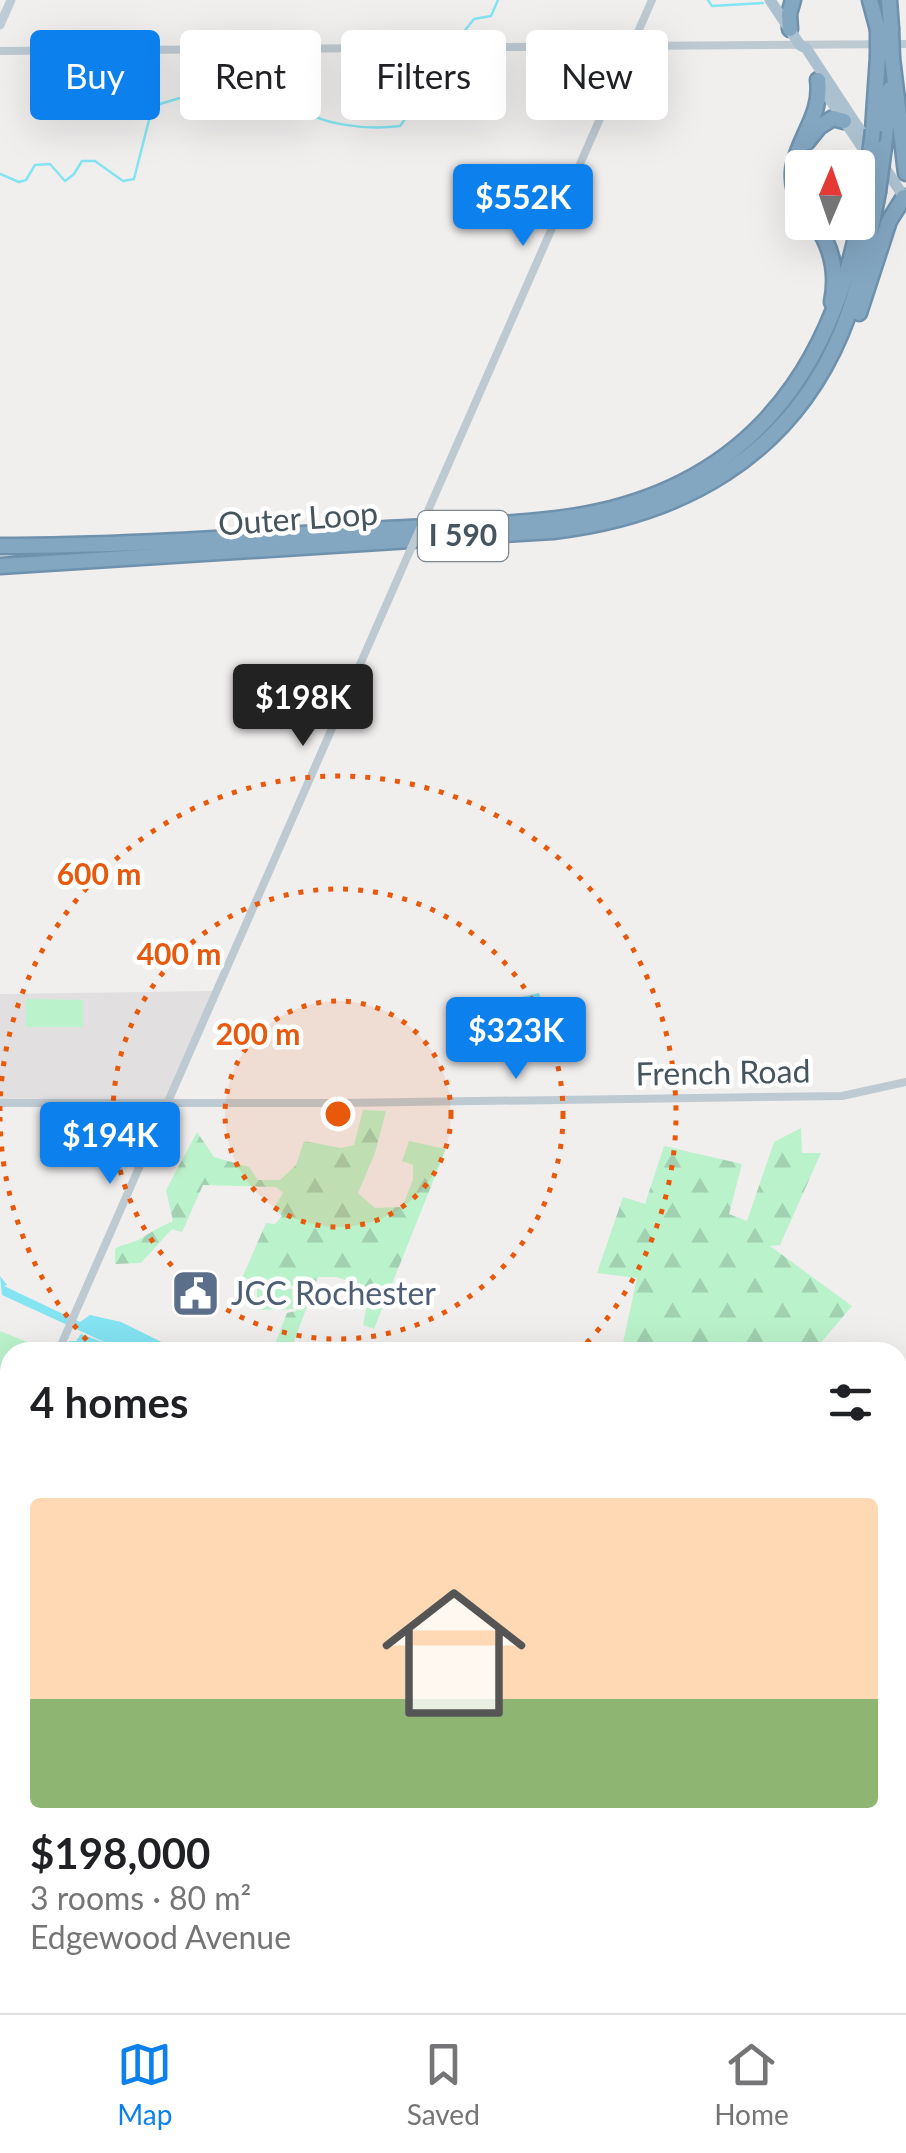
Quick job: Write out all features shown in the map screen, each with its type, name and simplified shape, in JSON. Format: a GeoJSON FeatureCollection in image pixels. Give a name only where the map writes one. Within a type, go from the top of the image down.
{"type":"FeatureCollection","features":[{"type":"Feature","properties":{"kind":"highway"},"geometry":{"type":"LineString","coordinates":[[790,29],[792,0]]}},
{"type":"Feature","properties":{"kind":"highway"},"geometry":{"type":"LineString","coordinates":[[873,0],[885,29]]}},
{"type":"Feature","properties":{"kind":"highway","name":"Outer Loop"},"geometry":{"type":"LineString","coordinates":[[0,566],[594,526],[664,506],[708,484],[770,438],[805,398],[840,336],[856,295],[884,147],[885,29],[889,0]]}},
{"type":"Feature","properties":{"kind":"highway"},"geometry":{"type":"LineString","coordinates":[[885,58],[906,172]]}},
{"type":"Feature","properties":{"kind":"highway","name":"Outer Loop"},"geometry":{"type":"LineString","coordinates":[[871,150],[885,58]]}},
{"type":"Feature","properties":{"kind":"highway"},"geometry":{"type":"LineString","coordinates":[[799,150],[819,98],[818,80]]}},
{"type":"Feature","properties":{"kind":"highway"},"geometry":{"type":"LineString","coordinates":[[802,139],[841,112]]}},
{"type":"Feature","properties":{"kind":"highway"},"geometry":{"type":"LineString","coordinates":[[804,150],[819,128],[841,112]]}},
{"type":"Feature","properties":{"kind":"highway"},"geometry":{"type":"LineString","coordinates":[[805,398],[845,344],[883,242],[905,207]]}},
{"type":"Feature","properties":{"kind":"highway"},"geometry":{"type":"LineString","coordinates":[[816,352],[835,283],[825,240]]}},
{"type":"Feature","properties":{"kind":"highway","name":"Outer Loop"},"geometry":{"type":"LineString","coordinates":[[0,546],[177,542],[559,518],[594,513],[662,492],[706,468],[774,412],[816,352],[846,284],[855,240]]}},
{"type":"Feature","properties":{"kind":"main road"},"geometry":{"type":"LineString","coordinates":[[0,24],[11,0]]}},
{"type":"Feature","properties":{"kind":"main road"},"geometry":{"type":"LineString","coordinates":[[772,3],[806,48],[841,112]]}},
{"type":"Feature","properties":{"kind":"main road"},"geometry":{"type":"LineString","coordinates":[[800,44],[800,53],[905,207]]}},
{"type":"Feature","properties":{"kind":"street"},"geometry":{"type":"LineString","coordinates":[[639,30],[652,0]]}},
{"type":"Feature","properties":{"kind":"street"},"geometry":{"type":"LineString","coordinates":[[668,45],[906,44]]}},
{"type":"Feature","properties":{"kind":"street"},"geometry":{"type":"LineString","coordinates":[[0,52],[526,46]]}},
{"type":"Feature","properties":{"kind":"street"},"geometry":{"type":"LineString","coordinates":[[63,1342],[600,120]]}},
{"type":"Feature","properties":{"kind":"street","name":"French Road"},"geometry":{"type":"LineString","coordinates":[[0,1103],[842,1096],[906,1082]]}},
{"type":"Feature","properties":{"kind":"shaded area"},"geometry":{"type":"Polygon","coordinates":[[[214,991],[165,1099],[0,1100],[0,994],[214,991]]]}},
{"type":"Feature","properties":{"kind":"green space"},"geometry":{"type":"Polygon","coordinates":[[[26,999],[83,1000],[83,1027],[26,1027],[26,999]]]}},
{"type":"Feature","properties":{"kind":"green space"},"geometry":{"type":"Polygon","coordinates":[[[363,1110],[386,1111],[375,1153],[358,1193],[375,1208],[402,1207],[413,1180],[413,1165],[402,1161],[409,1141],[446,1149],[374,1329],[363,1325],[370,1290],[337,1277],[318,1277],[294,1342],[276,1342],[287,1313],[296,1311],[295,1286],[242,1278],[266,1223],[275,1224],[282,1216],[274,1208],[283,1193],[276,1187],[203,1185],[182,1232],[172,1229],[141,1263],[115,1264],[115,1249],[173,1221],[166,1190],[197,1132],[214,1157],[249,1167],[258,1180],[280,1180],[296,1165],[304,1141],[341,1148],[354,1145],[363,1110]]]}},
{"type":"Feature","properties":{"kind":"green space"},"geometry":{"type":"Polygon","coordinates":[[[801,1128],[802,1153],[821,1153],[780,1245],[770,1246],[852,1306],[821,1342],[623,1342],[637,1278],[597,1273],[623,1197],[645,1204],[664,1146],[742,1164],[729,1214],[747,1221],[774,1142],[801,1128]]]}},
{"type":"Feature","properties":{"kind":"green space"},"geometry":{"type":"Polygon","coordinates":[[[257,1289],[292,1289],[293,1309],[257,1310],[257,1289]]]}},
{"type":"Feature","properties":{"kind":"green space"},"geometry":{"type":"Polygon","coordinates":[[[0,1331],[27,1342],[0,1342],[0,1331]]]}},
{"type":"Feature","properties":{"kind":"water"},"geometry":{"type":"Polygon","coordinates":[[[539,993],[541,999],[532,1012],[541,1025],[533,1034],[515,1019],[514,1010],[521,997],[539,993]]]}},
{"type":"Feature","properties":{"kind":"water"},"geometry":{"type":"Polygon","coordinates":[[[0,1276],[7,1285],[4,1286],[80,1322],[90,1315],[121,1322],[162,1342],[104,1342],[2,1295],[0,1276]]]}},
{"type":"Feature","properties":{"kind":"water"},"geometry":{"type":"Polygon","coordinates":[[[81,1334],[103,1342],[69,1342],[76,1341],[81,1334]]]}},
{"type":"Feature","properties":{"kind":"waterway"},"geometry":{"type":"LineString","coordinates":[[465,30],[474,19],[491,16],[498,0]]}},
{"type":"Feature","properties":{"kind":"waterway"},"geometry":{"type":"LineString","coordinates":[[708,0],[712,6],[763,3]]}},
{"type":"Feature","properties":{"kind":"waterway"},"geometry":{"type":"LineString","coordinates":[[0,174],[19,182],[26,180],[35,165],[50,164],[65,181],[82,161],[95,161],[123,181],[134,179],[149,120],[160,104],[180,98]]}},
{"type":"Feature","properties":{"kind":"waterway"},"geometry":{"type":"LineString","coordinates":[[321,119],[373,127],[400,126],[404,120]]}},
{"type":"Feature","properties":{"kind":"place","name":"JCC Rochester"},"geometry":{"type":"Point","coordinates":[196,1294]}}]}
